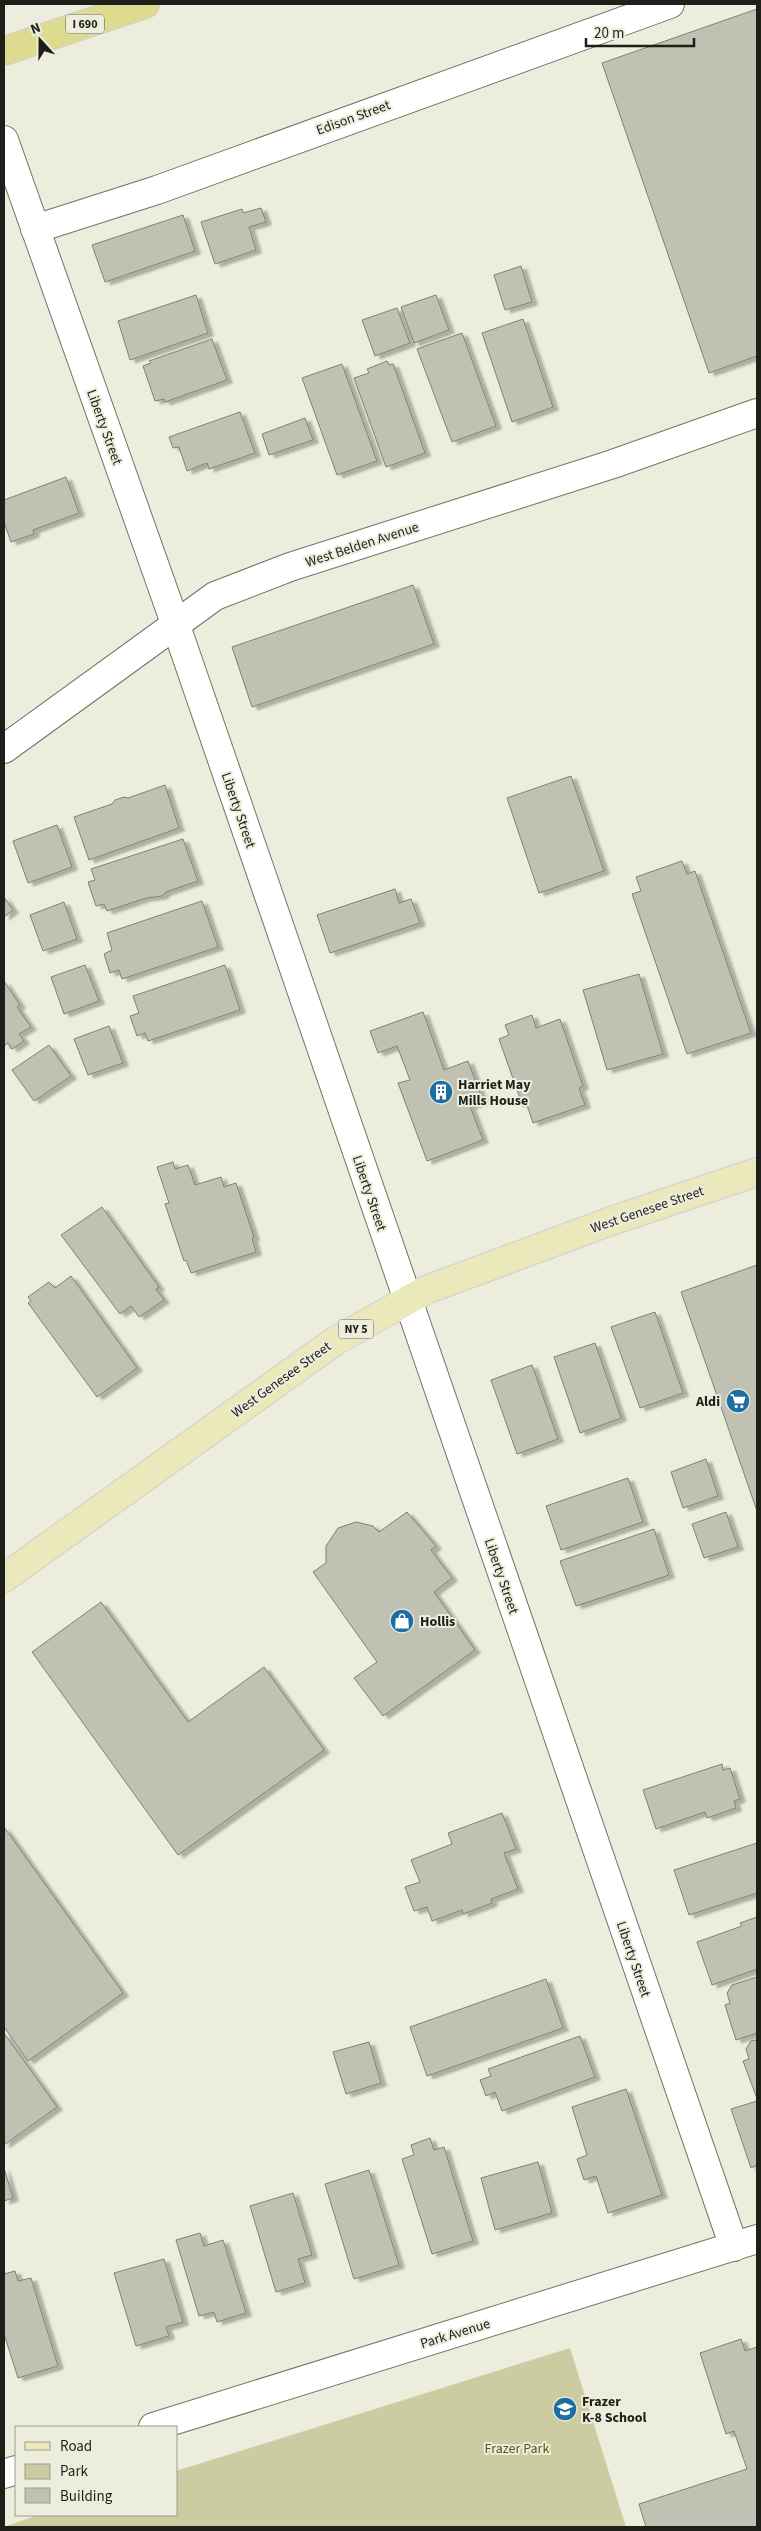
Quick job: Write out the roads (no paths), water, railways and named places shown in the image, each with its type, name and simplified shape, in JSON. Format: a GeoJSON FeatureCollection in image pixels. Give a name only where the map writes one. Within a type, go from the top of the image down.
{"type":"FeatureCollection","features":[{"type":"Feature","properties":{"kind":"highway","name":"I 690"},"geometry":{"type":"LineString","coordinates":[[14,47],[145,4]]}},
{"type":"Feature","properties":{"kind":"main road","name":"West Genesee Street"},"geometry":{"type":"LineString","coordinates":[[4,1578],[335,1341],[407,1300],[426,1290],[611,1221],[757,1172]]}},
{"type":"Feature","properties":{"kind":"street","name":"Edison Street"},"geometry":{"type":"LineString","coordinates":[[35,229],[157,190],[670,4]]}},
{"type":"Feature","properties":{"kind":"street","name":"Liberty Street"},"geometry":{"type":"LineString","coordinates":[[4,140],[175,624],[407,1300],[746,2243]]}},
{"type":"Feature","properties":{"kind":"street","name":"West Belden Avenue"},"geometry":{"type":"LineString","coordinates":[[4,748],[214,596],[290,567],[613,464],[757,413]]}},
{"type":"Feature","properties":{"kind":"street","name":"Park Avenue"},"geometry":{"type":"LineString","coordinates":[[156,2426],[746,2243]]}},
{"type":"Feature","properties":{"kind":"place","name":"Harriet May Mills House"},"geometry":{"type":"Point","coordinates":[441,1092]}},
{"type":"Feature","properties":{"kind":"place","name":"Aldi"},"geometry":{"type":"Point","coordinates":[738,1401]}},
{"type":"Feature","properties":{"kind":"place","name":"Hollis"},"geometry":{"type":"Point","coordinates":[402,1621]}},
{"type":"Feature","properties":{"kind":"place","name":"Frazer K-8 School"},"geometry":{"type":"Point","coordinates":[565,2409]}},
{"type":"Feature","properties":{"kind":"park label","name":"Frazer Park"},"geometry":{"type":"Point","coordinates":[517,2448]}}]}
